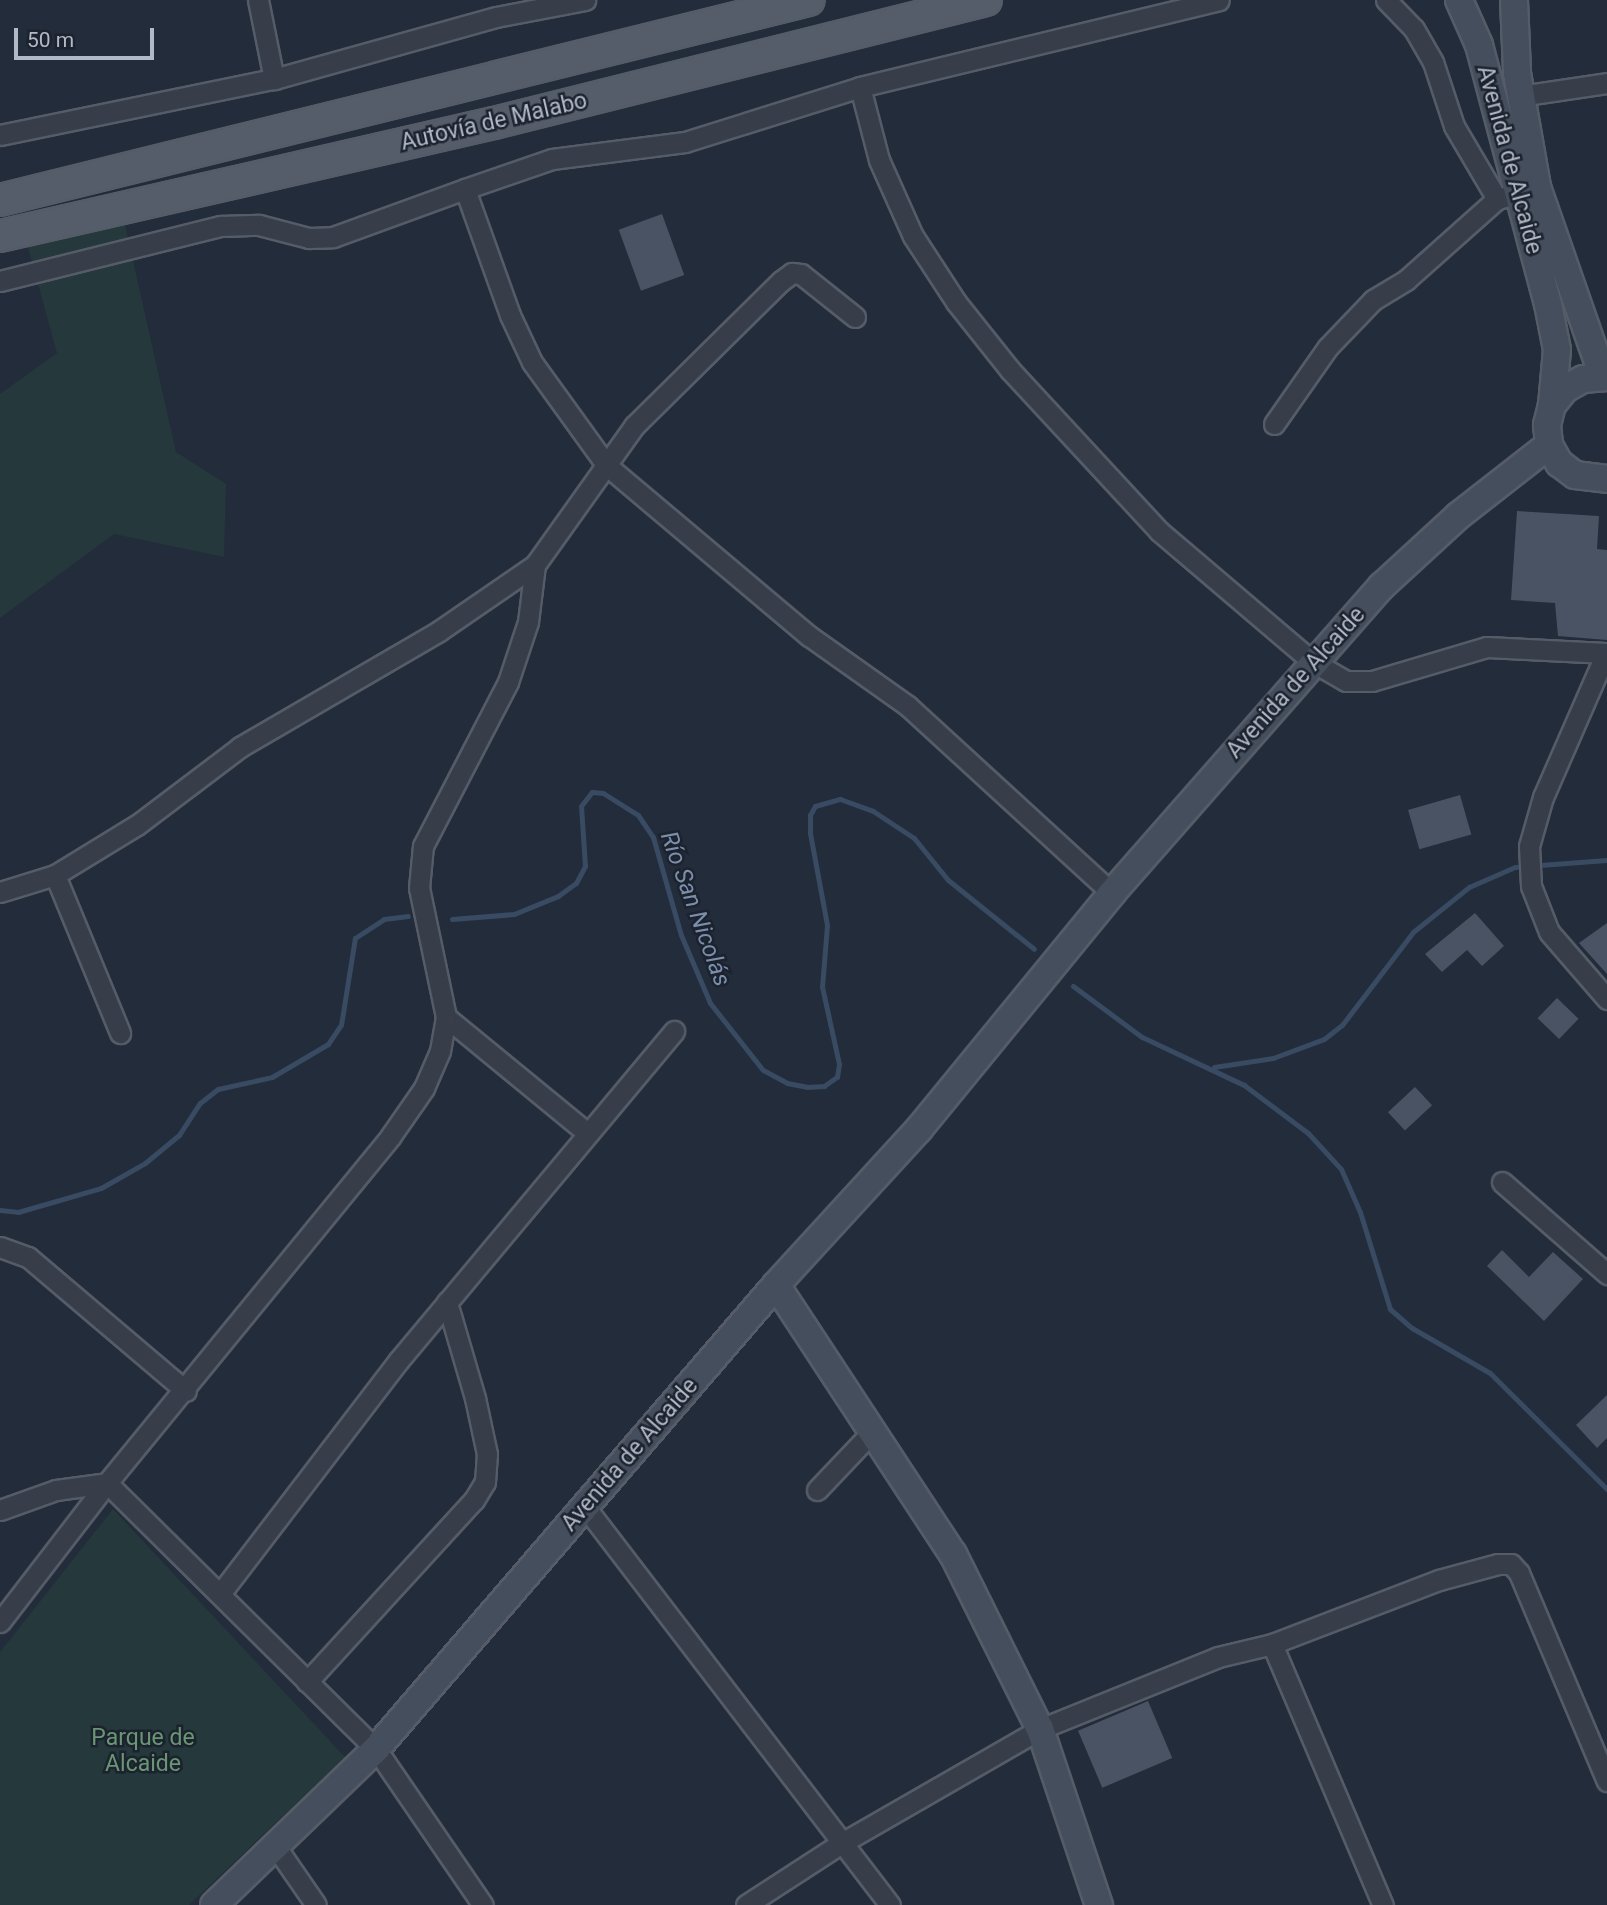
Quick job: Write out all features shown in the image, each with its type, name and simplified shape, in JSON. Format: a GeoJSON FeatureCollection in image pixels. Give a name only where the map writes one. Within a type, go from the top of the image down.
{"type":"FeatureCollection","features":[{"type":"Feature","properties":{"kind":"main road","name":"Autovía de Malabo"},"geometry":{"type":"LineString","coordinates":[[0,200],[809,0]]}},
{"type":"Feature","properties":{"kind":"main road","name":"Autovía de Malabo"},"geometry":{"type":"LineString","coordinates":[[0,236],[481,126],[986,0]]}},
{"type":"Feature","properties":{"kind":"main road","name":"Avenida de Alcaide"},"geometry":{"type":"LineString","coordinates":[[214,1905],[376,1749],[776,1285],[919,1129],[1112,893],[1313,662],[1417,551],[1549,445],[1547,425],[1552,405],[1557,350],[1479,45],[1460,0]]}},
{"type":"Feature","properties":{"kind":"main road","name":"Avenida de Alcaide"},"geometry":{"type":"LineString","coordinates":[[1514,0],[1520,96],[1517,193],[1605,377]]}},
{"type":"Feature","properties":{"kind":"main road"},"geometry":{"type":"LineString","coordinates":[[1552,405],[1565,389],[1583,379],[1605,377]]}},
{"type":"Feature","properties":{"kind":"main road"},"geometry":{"type":"LineString","coordinates":[[1549,445],[1559,463],[1575,475],[1607,479]]}},
{"type":"Feature","properties":{"kind":"main road"},"geometry":{"type":"LineString","coordinates":[[776,1285],[953,1554],[1040,1729],[1099,1905]]}},
{"type":"Feature","properties":{"kind":"street"},"geometry":{"type":"LineString","coordinates":[[258,0],[274,79]]}},
{"type":"Feature","properties":{"kind":"street"},"geometry":{"type":"LineString","coordinates":[[0,135],[274,79],[494,9],[585,0]]}},
{"type":"Feature","properties":{"kind":"street"},"geometry":{"type":"LineString","coordinates":[[0,281],[221,226],[259,225],[309,238],[333,237],[552,159],[685,142],[860,87],[1219,0]]}},
{"type":"Feature","properties":{"kind":"street"},"geometry":{"type":"LineString","coordinates":[[1274,424],[1328,346],[1373,300],[1406,280],[1517,193],[1454,126],[1433,62],[1414,29],[1386,0]]}},
{"type":"Feature","properties":{"kind":"street"},"geometry":{"type":"LineString","coordinates":[[1520,96],[1607,83]]}},
{"type":"Feature","properties":{"kind":"street"},"geometry":{"type":"LineString","coordinates":[[860,87],[879,160],[914,236],[956,302],[1010,370],[1160,531],[1313,662],[1346,681],[1372,681],[1487,647],[1607,653],[1543,797],[1529,846],[1531,886],[1549,932],[1607,999]]}},
{"type":"Feature","properties":{"kind":"street"},"geometry":{"type":"LineString","coordinates":[[465,189],[510,315],[532,362],[607,466],[809,636],[908,706],[1112,893]]}},
{"type":"Feature","properties":{"kind":"street"},"geometry":{"type":"LineString","coordinates":[[0,892],[55,875],[137,825],[240,747],[439,631],[535,565],[634,426],[677,380],[792,273],[807,278],[855,317]]}},
{"type":"Feature","properties":{"kind":"street"},"geometry":{"type":"LineString","coordinates":[[0,1622],[107,1482],[186,1391],[424,1088],[440,1051],[446,1017],[419,888],[424,845],[508,682],[528,622],[535,565]]}},
{"type":"Feature","properties":{"kind":"street"},"geometry":{"type":"LineString","coordinates":[[55,875],[120,1033]]}},
{"type":"Feature","properties":{"kind":"street"},"geometry":{"type":"LineString","coordinates":[[446,1017],[587,1133]]}},
{"type":"Feature","properties":{"kind":"street"},"geometry":{"type":"LineString","coordinates":[[220,1594],[447,1301],[674,1031]]}},
{"type":"Feature","properties":{"kind":"street"},"geometry":{"type":"LineString","coordinates":[[1502,1182],[1607,1274]]}},
{"type":"Feature","properties":{"kind":"street"},"geometry":{"type":"LineString","coordinates":[[0,1247],[28,1257],[186,1391]]}},
{"type":"Feature","properties":{"kind":"street"},"geometry":{"type":"LineString","coordinates":[[307,1682],[474,1500],[485,1482],[487,1454],[475,1398],[447,1301]]}},
{"type":"Feature","properties":{"kind":"street"},"geometry":{"type":"LineString","coordinates":[[817,1490],[872,1432]]}},
{"type":"Feature","properties":{"kind":"street"},"geometry":{"type":"LineString","coordinates":[[107,1482],[376,1749],[483,1905]]}},
{"type":"Feature","properties":{"kind":"street"},"geometry":{"type":"LineString","coordinates":[[0,1510],[56,1490],[107,1482]]}},
{"type":"Feature","properties":{"kind":"street"},"geometry":{"type":"LineString","coordinates":[[586,1508],[840,1844],[890,1905]]}},
{"type":"Feature","properties":{"kind":"street"},"geometry":{"type":"LineString","coordinates":[[746,1905],[840,1844],[1040,1729],[1218,1657],[1272,1644],[1439,1580],[1511,1564],[1519,1573],[1607,1781]]}},
{"type":"Feature","properties":{"kind":"street"},"geometry":{"type":"LineString","coordinates":[[1272,1644],[1382,1905]]}},
{"type":"Feature","properties":{"kind":"street"},"geometry":{"type":"LineString","coordinates":[[276,1847],[316,1905]]}},
{"type":"Feature","properties":{"kind":"green space"},"geometry":{"type":"Polygon","coordinates":[[[120,203],[176,452],[226,484],[224,557],[114,534],[0,618],[0,394],[57,353],[21,222],[120,203]]]}},
{"type":"Feature","properties":{"kind":"green space","name":"Parque de Alcaide"},"geometry":{"type":"Polygon","coordinates":[[[113,1509],[345,1757],[189,1905],[0,1905],[0,1652],[113,1509]]]}},
{"type":"Feature","properties":{"kind":"building"},"geometry":{"type":"Polygon","coordinates":[[[662,214],[684,275],[641,291],[619,230],[662,214]]]}},
{"type":"Feature","properties":{"kind":"building"},"geometry":{"type":"Polygon","coordinates":[[[1517,511],[1599,516],[1597,549],[1607,550],[1607,640],[1558,636],[1555,603],[1511,600],[1517,511]]]}},
{"type":"Feature","properties":{"kind":"building"},"geometry":{"type":"Polygon","coordinates":[[[1460,795],[1471,834],[1419,849],[1408,810],[1460,795]]]}},
{"type":"Feature","properties":{"kind":"building"},"geometry":{"type":"Polygon","coordinates":[[[1475,913],[1504,946],[1482,966],[1467,950],[1442,972],[1425,954],[1475,913]]]}},
{"type":"Feature","properties":{"kind":"building"},"geometry":{"type":"Polygon","coordinates":[[[1607,923],[1607,974],[1579,943],[1607,923]]]}},
{"type":"Feature","properties":{"kind":"building"},"geometry":{"type":"Polygon","coordinates":[[[1557,998],[1579,1019],[1559,1039],[1538,1018],[1557,998]]]}},
{"type":"Feature","properties":{"kind":"building"},"geometry":{"type":"Polygon","coordinates":[[[1415,1087],[1432,1105],[1405,1131],[1388,1112],[1415,1087]]]}},
{"type":"Feature","properties":{"kind":"building"},"geometry":{"type":"Polygon","coordinates":[[[1502,1250],[1529,1277],[1553,1252],[1583,1279],[1544,1321],[1487,1266],[1502,1250]]]}},
{"type":"Feature","properties":{"kind":"building"},"geometry":{"type":"Polygon","coordinates":[[[1607,1395],[1607,1438],[1597,1448],[1576,1425],[1607,1395]]]}},
{"type":"Feature","properties":{"kind":"building"},"geometry":{"type":"Polygon","coordinates":[[[1148,1701],[1172,1758],[1102,1788],[1078,1731],[1148,1701]]]}},
{"type":"Feature","properties":{"kind":"waterway","name":"Río San Nicolás"},"geometry":{"type":"LineString","coordinates":[[452,919],[514,914],[558,896],[576,883],[585,866],[581,806],[592,792],[603,793],[638,815],[653,837],[681,935],[710,1003],[763,1070],[787,1083],[807,1087],[824,1086],[837,1077],[839,1064],[822,987],[827,925],[810,833],[810,815],[815,806],[840,799],[873,811],[914,838],[948,880],[1034,949]]}},
{"type":"Feature","properties":{"kind":"waterway"},"geometry":{"type":"LineString","coordinates":[[1214,1067],[1273,1058],[1324,1039],[1342,1025],[1413,932],[1469,887],[1515,867],[1607,860]]}},
{"type":"Feature","properties":{"kind":"waterway","name":"Río San Nicolás"},"geometry":{"type":"LineString","coordinates":[[0,1210],[18,1212],[101,1188],[145,1163],[179,1135],[200,1103],[218,1089],[272,1077],[328,1044],[341,1025],[355,938],[384,919],[408,916]]}},
{"type":"Feature","properties":{"kind":"waterway","name":"Río San Nicolás"},"geometry":{"type":"LineString","coordinates":[[1073,986],[1142,1037],[1244,1085],[1308,1133],[1341,1169],[1360,1212],[1390,1309],[1412,1328],[1490,1373],[1607,1489]]}}]}
